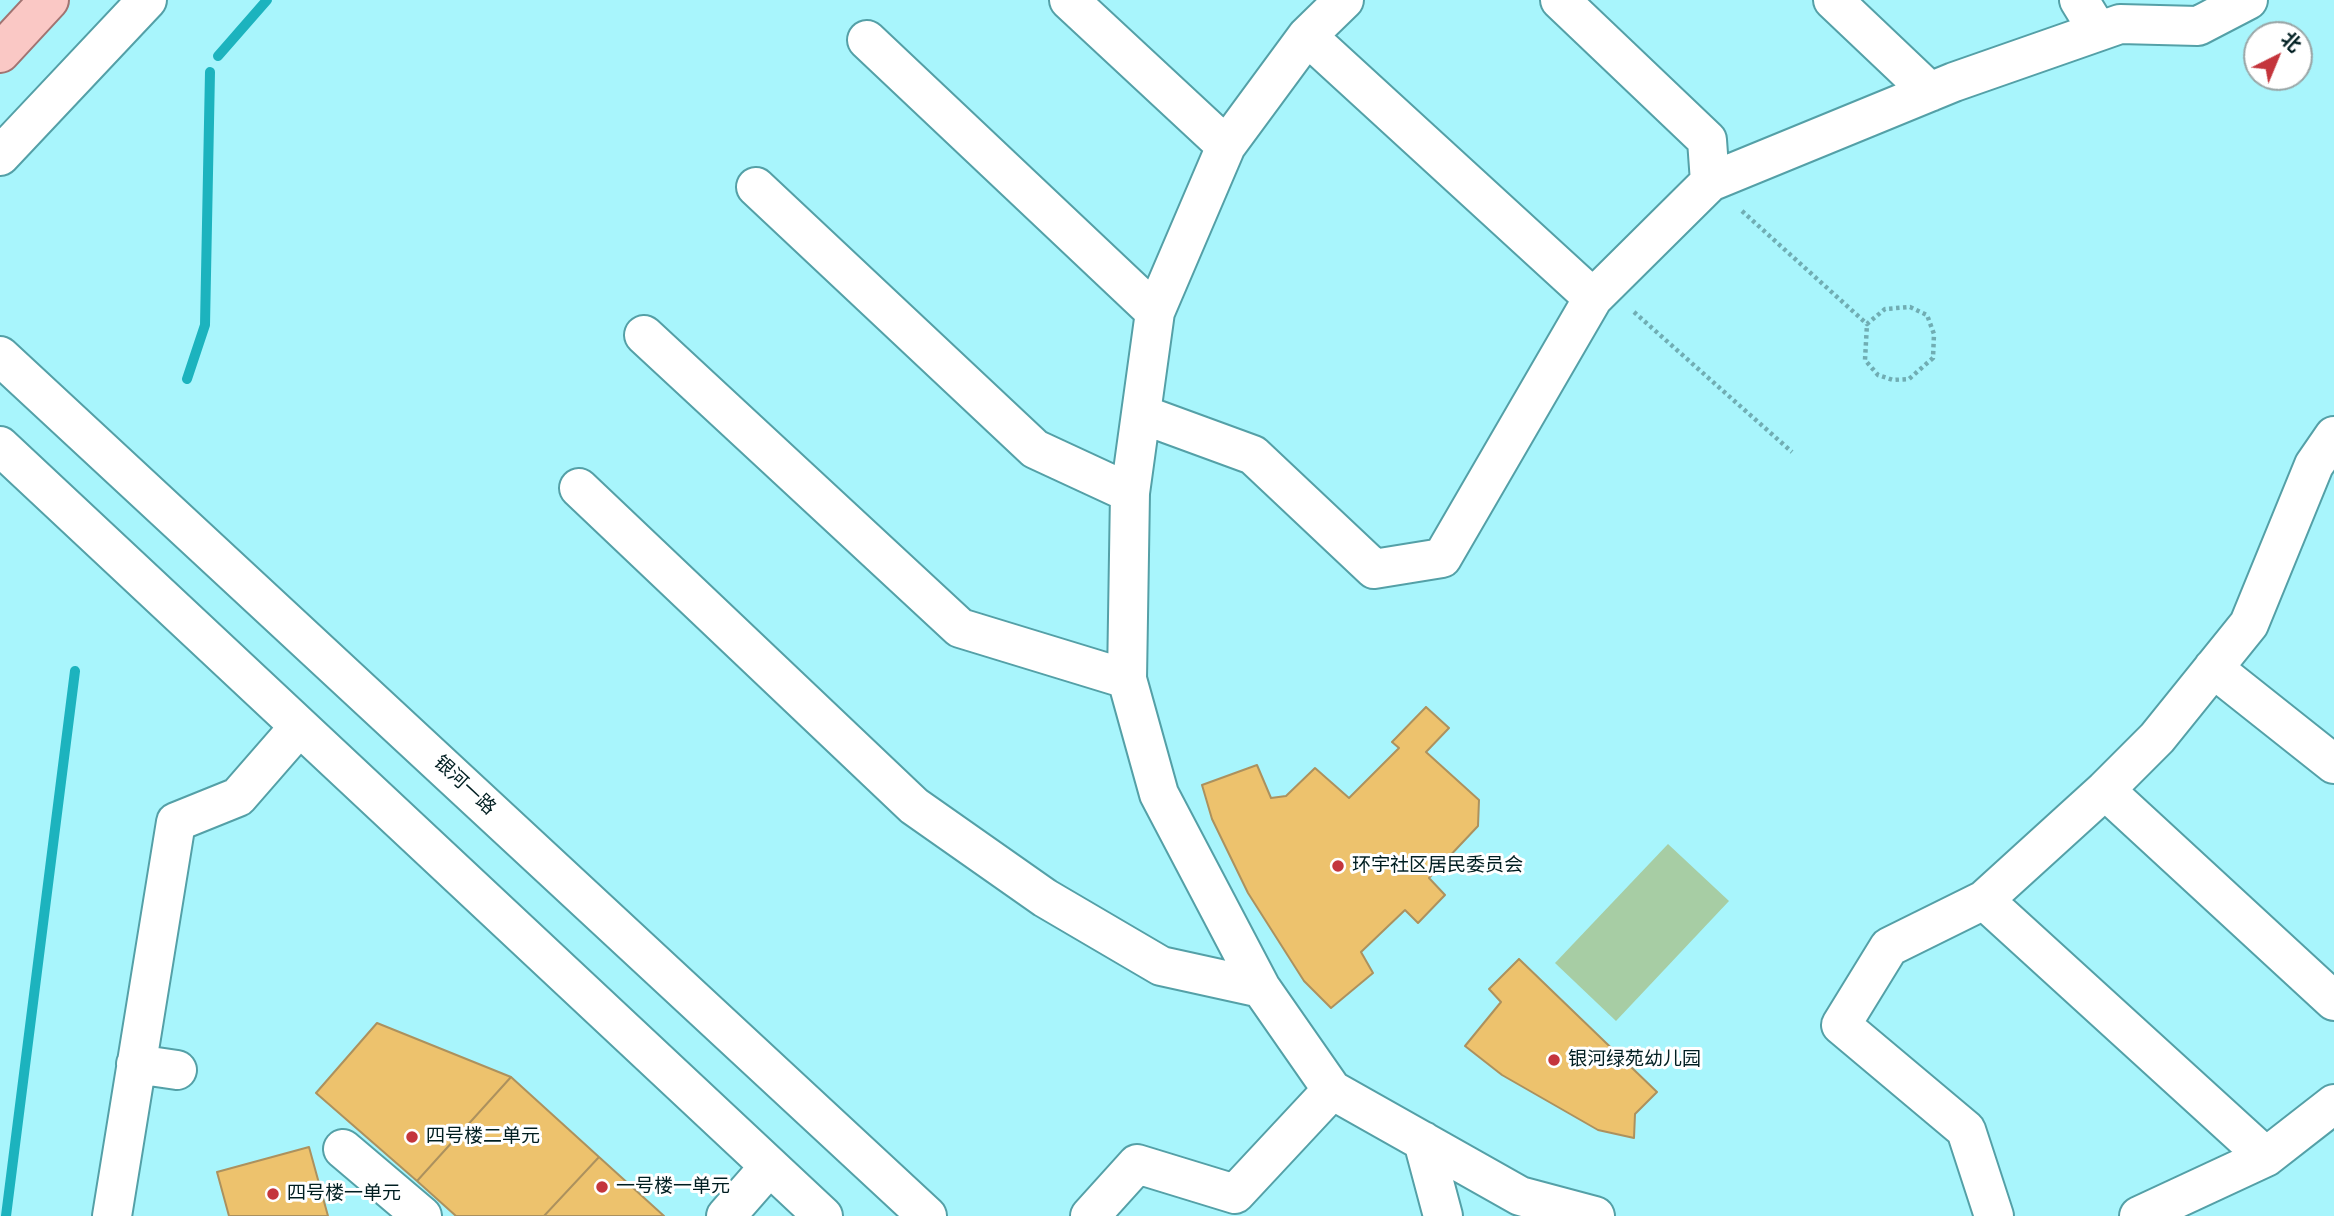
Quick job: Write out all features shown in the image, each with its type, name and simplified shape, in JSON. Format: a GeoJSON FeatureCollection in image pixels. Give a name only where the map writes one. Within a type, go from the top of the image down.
{"type":"FeatureCollection","features":[{"type":"Feature","properties":{"kind":"main road"},"geometry":{"type":"LineString","coordinates":[[0,52],[49,0]]}},
{"type":"Feature","properties":{"kind":"street"},"geometry":{"type":"LineString","coordinates":[[0,156],[147,0]]}},
{"type":"Feature","properties":{"kind":"street"},"geometry":{"type":"LineString","coordinates":[[1069,0],[1226,146]]}},
{"type":"Feature","properties":{"kind":"street"},"geometry":{"type":"LineString","coordinates":[[1560,0],[1707,140],[1710,182]]}},
{"type":"Feature","properties":{"kind":"street"},"geometry":{"type":"LineString","coordinates":[[1833,0],[1930,92]]}},
{"type":"Feature","properties":{"kind":"street"},"geometry":{"type":"LineString","coordinates":[[1141,414],[1254,455],[1374,569],[1442,558],[1599,292],[1710,182],[1930,92],[2088,16],[2120,24],[2198,26],[2248,0]]}},
{"type":"Feature","properties":{"kind":"street"},"geometry":{"type":"LineString","coordinates":[[1337,2],[1307,36],[1226,146],[1155,312],[1130,493],[1128,679],[1159,794],[1261,988],[1332,1090],[1520,1196],[1595,1216]]}},
{"type":"Feature","properties":{"kind":"street"},"geometry":{"type":"LineString","coordinates":[[1307,36],[1599,292]]}},
{"type":"Feature","properties":{"kind":"street"},"geometry":{"type":"LineString","coordinates":[[867,40],[1155,312]]}},
{"type":"Feature","properties":{"kind":"street"},"geometry":{"type":"LineString","coordinates":[[756,187],[1035,449],[1130,493]]}},
{"type":"Feature","properties":{"kind":"street"},"geometry":{"type":"LineString","coordinates":[[644,335],[960,628],[1128,679]]}},
{"type":"Feature","properties":{"kind":"street","name":"银河一路"},"geometry":{"type":"LineString","coordinates":[[0,356],[927,1216]]}},
{"type":"Feature","properties":{"kind":"street"},"geometry":{"type":"LineString","coordinates":[[0,446],[823,1216]]}},
{"type":"Feature","properties":{"kind":"street"},"geometry":{"type":"LineString","coordinates":[[1994,1216],[1966,1130],[1841,1025],[1889,947],[1984,900],[2105,790],[2157,738],[2249,624],[2327,461]]}},
{"type":"Feature","properties":{"kind":"street"},"geometry":{"type":"LineString","coordinates":[[579,488],[914,806],[1045,898],[1161,967],[1261,988]]}},
{"type":"Feature","properties":{"kind":"street"},"geometry":{"type":"LineString","coordinates":[[2213,668],[2334,764]]}},
{"type":"Feature","properties":{"kind":"street"},"geometry":{"type":"LineString","coordinates":[[112,1216],[176,822],[238,797],[299,727]]}},
{"type":"Feature","properties":{"kind":"street"},"geometry":{"type":"LineString","coordinates":[[2105,790],[2334,1001]]}},
{"type":"Feature","properties":{"kind":"street"},"geometry":{"type":"LineString","coordinates":[[1984,900],[2266,1157]]}},
{"type":"Feature","properties":{"kind":"street"},"geometry":{"type":"LineString","coordinates":[[136,1064],[177,1070]]}},
{"type":"Feature","properties":{"kind":"street"},"geometry":{"type":"LineString","coordinates":[[1090,1216],[1137,1164],[1238,1205],[1332,1090]]}},
{"type":"Feature","properties":{"kind":"street"},"geometry":{"type":"LineString","coordinates":[[2139,1216],[2184,1208],[2266,1157],[2334,1104]]}},
{"type":"Feature","properties":{"kind":"street"},"geometry":{"type":"LineString","coordinates":[[1423,1141],[1443,1216]]}},
{"type":"Feature","properties":{"kind":"street"},"geometry":{"type":"LineString","coordinates":[[343,1149],[422,1216]]}},
{"type":"Feature","properties":{"kind":"street"},"geometry":{"type":"LineString","coordinates":[[726,1216],[769,1167]]}},
{"type":"Feature","properties":{"kind":"path"},"geometry":{"type":"LineString","coordinates":[[1710,182],[1867,324]]}},
{"type":"Feature","properties":{"kind":"path"},"geometry":{"type":"LineString","coordinates":[[1599,292],[1792,452]]}},
{"type":"Feature","properties":{"kind":"path"},"geometry":{"type":"LineString","coordinates":[[1910,307],[1927,315],[1934,334],[1933,358],[1909,379],[1893,380],[1878,375],[1865,360],[1867,324],[1885,309],[1910,307]]}},
{"type":"Feature","properties":{"kind":"green space"},"geometry":{"type":"Polygon","coordinates":[[[1668,844],[1729,901],[1616,1021],[1555,963],[1668,844]]]}},
{"type":"Feature","properties":{"kind":"building","name":"环宇社区居民委员会"},"geometry":{"type":"Polygon","coordinates":[[[1426,707],[1449,728],[1426,752],[1479,800],[1478,826],[1429,878],[1445,895],[1418,923],[1405,910],[1361,952],[1373,973],[1331,1008],[1304,981],[1248,893],[1212,819],[1202,785],[1257,765],[1271,798],[1286,796],[1315,768],[1349,798],[1399,748],[1392,742],[1426,707]]]}},
{"type":"Feature","properties":{"kind":"building","name":"银河绿苑幼儿园"},"geometry":{"type":"Polygon","coordinates":[[[1519,959],[1657,1092],[1635,1114],[1634,1138],[1598,1130],[1502,1075],[1465,1046],[1501,1002],[1489,989],[1519,959]]]}},
{"type":"Feature","properties":{"kind":"building","name":"四号楼二单元"},"geometry":{"type":"Polygon","coordinates":[[[377,1023],[511,1077],[417,1181],[316,1093],[377,1023]]]}},
{"type":"Feature","properties":{"kind":"building"},"geometry":{"type":"Polygon","coordinates":[[[511,1077],[599,1157],[544,1216],[456,1216],[417,1181],[511,1077]]]}},
{"type":"Feature","properties":{"kind":"building","name":"四号楼一单元"},"geometry":{"type":"Polygon","coordinates":[[[309,1147],[328,1216],[229,1216],[217,1172],[309,1147]]]}},
{"type":"Feature","properties":{"kind":"building","name":"一号楼一单元"},"geometry":{"type":"Polygon","coordinates":[[[599,1157],[664,1216],[544,1216],[599,1157]]]}},
{"type":"Feature","properties":{"kind":"waterway"},"geometry":{"type":"LineString","coordinates":[[218,56],[267,0]]}},
{"type":"Feature","properties":{"kind":"waterway"},"geometry":{"type":"LineString","coordinates":[[187,379],[205,325],[210,72]]}},
{"type":"Feature","properties":{"kind":"waterway"},"geometry":{"type":"LineString","coordinates":[[6,1216],[75,671]]}},
{"type":"Feature","properties":{"kind":"place","name":"环宇社区居民委员会"},"geometry":{"type":"Point","coordinates":[1338,866]}},
{"type":"Feature","properties":{"kind":"place","name":"银河绿苑幼儿园"},"geometry":{"type":"Point","coordinates":[1554,1060]}},
{"type":"Feature","properties":{"kind":"place","name":"四号楼二单元"},"geometry":{"type":"Point","coordinates":[412,1137]}},
{"type":"Feature","properties":{"kind":"place","name":"一号楼一单元"},"geometry":{"type":"Point","coordinates":[602,1187]}},
{"type":"Feature","properties":{"kind":"place","name":"四号楼一单元"},"geometry":{"type":"Point","coordinates":[273,1194]}}]}
